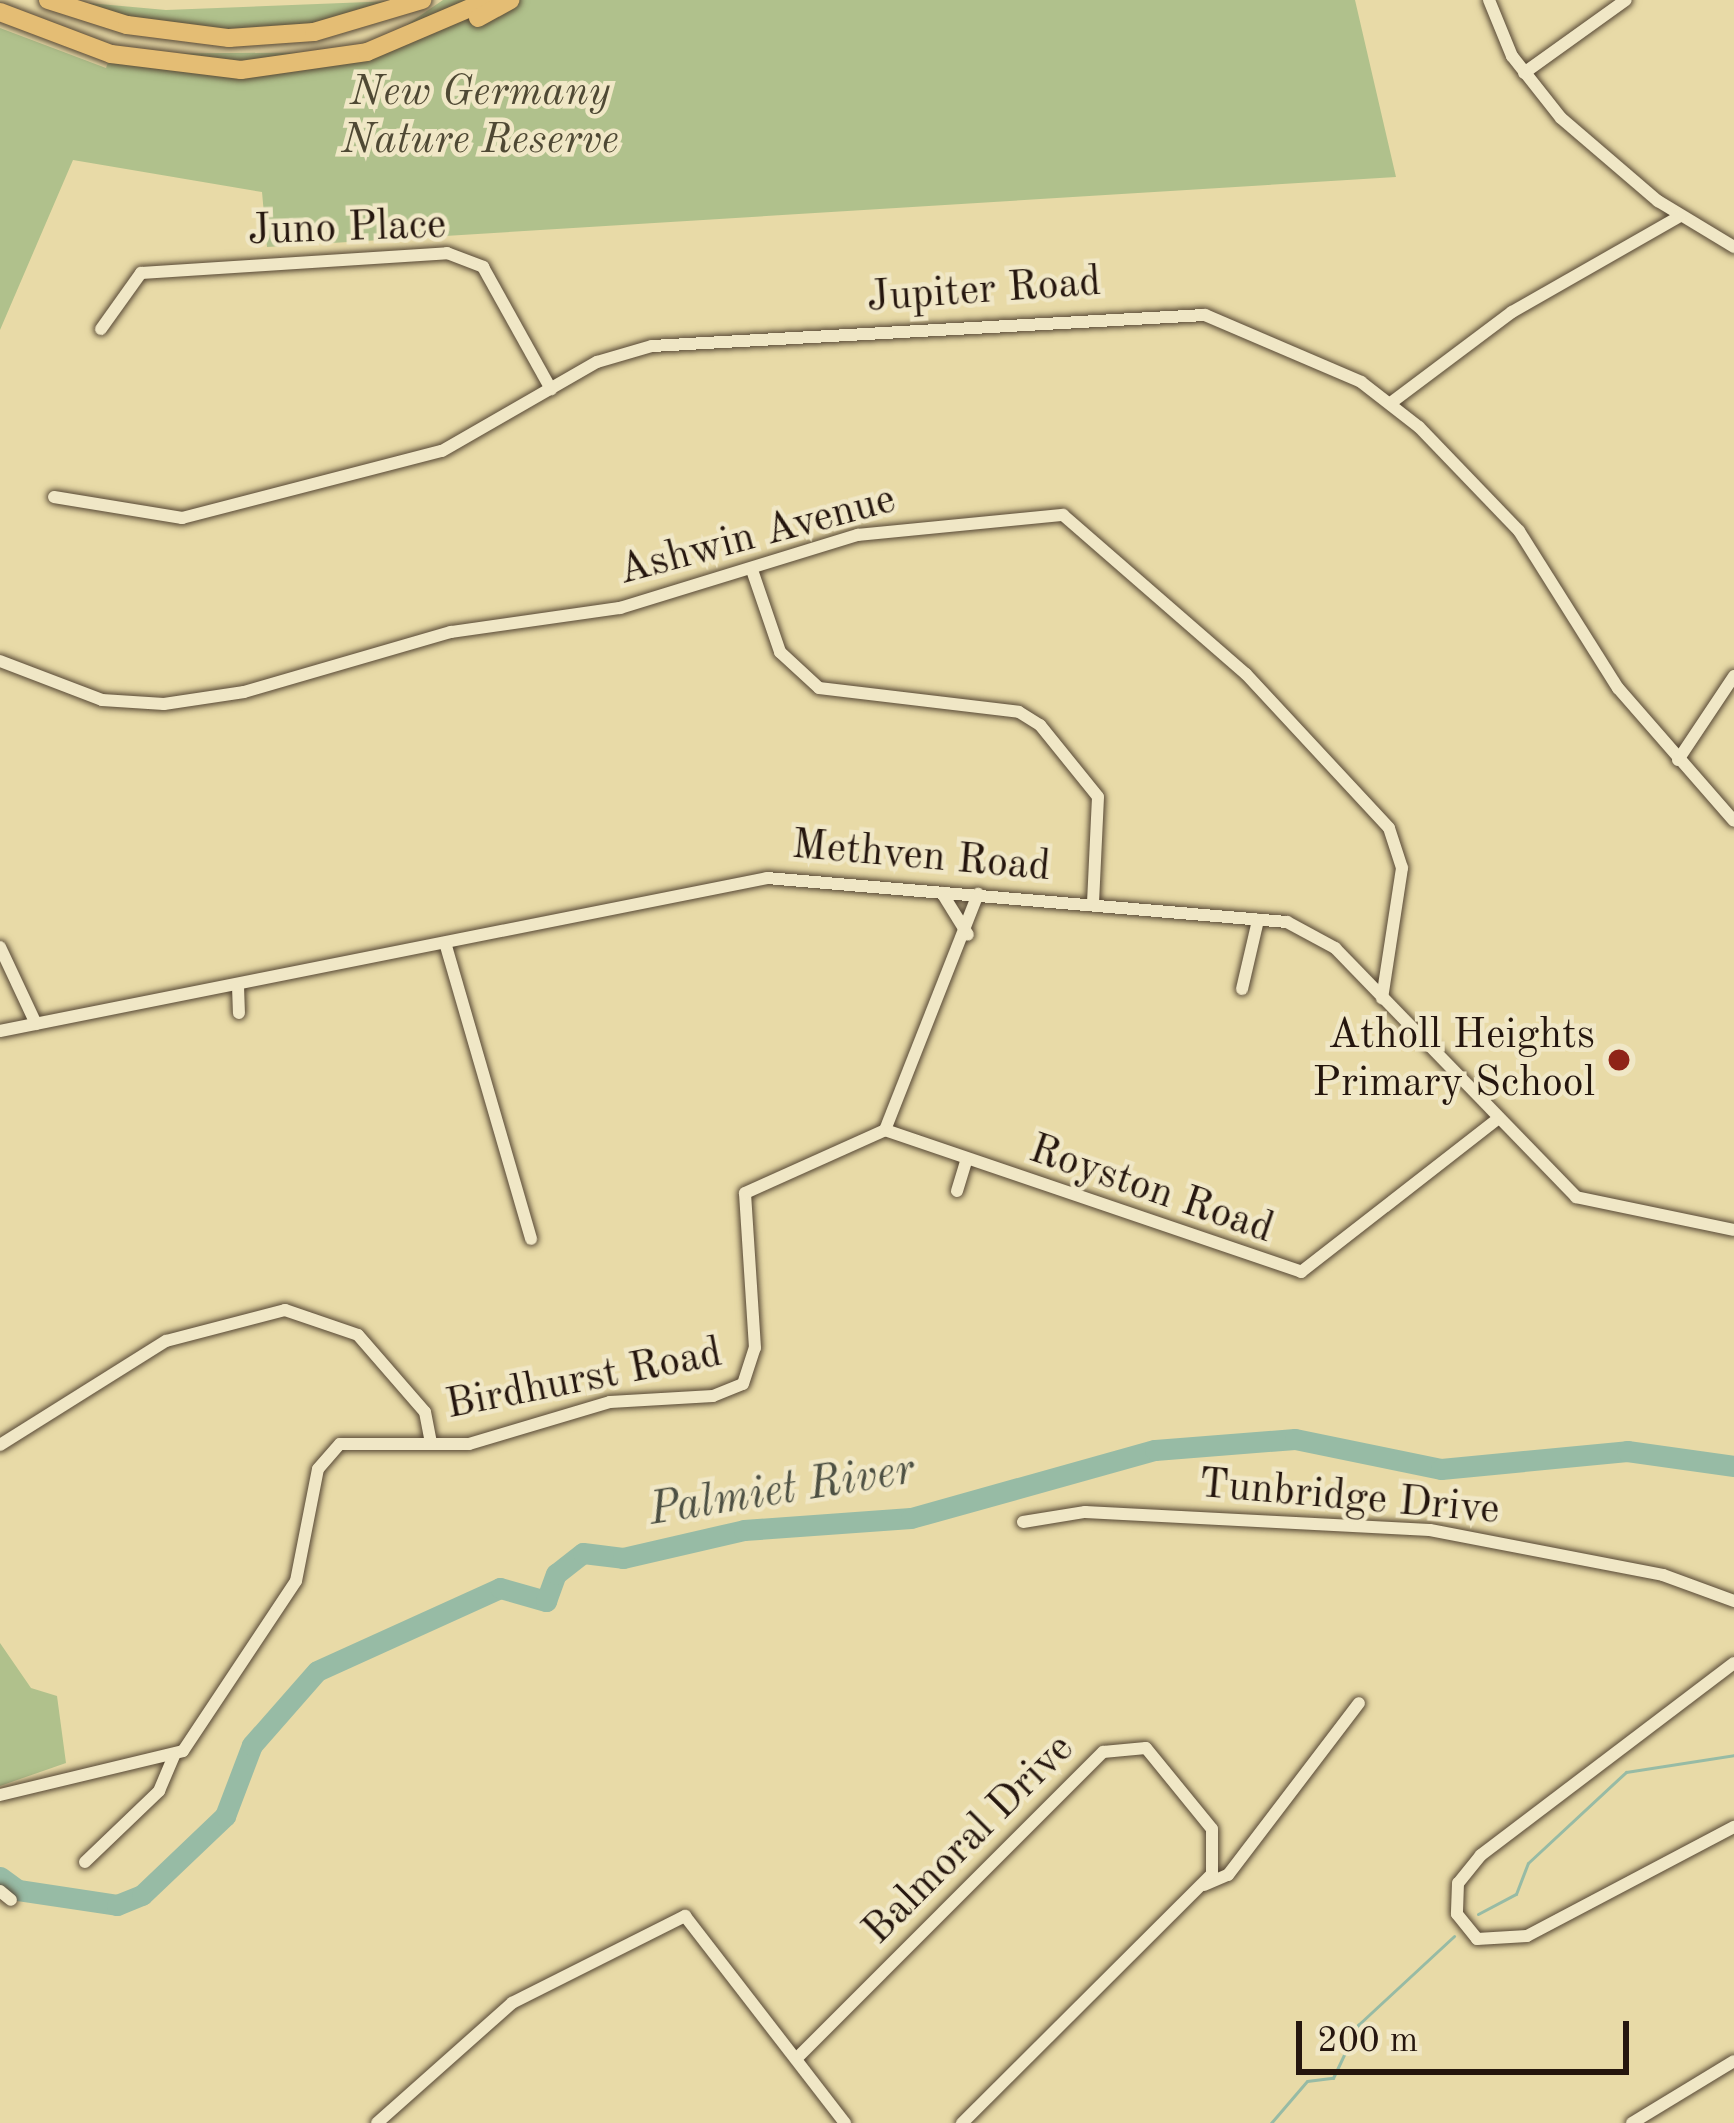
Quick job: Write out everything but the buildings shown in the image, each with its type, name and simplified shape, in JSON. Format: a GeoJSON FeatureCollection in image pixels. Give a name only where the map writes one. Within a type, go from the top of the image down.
{"type":"FeatureCollection","features":[{"type":"Feature","properties":{"kind":"highway"},"geometry":{"type":"LineString","coordinates":[[48,0],[127,26],[229,38],[314,32],[422,0]]}},
{"type":"Feature","properties":{"kind":"highway"},"geometry":{"type":"LineString","coordinates":[[367,52],[489,0]]}},
{"type":"Feature","properties":{"kind":"highway"},"geometry":{"type":"LineString","coordinates":[[0,12],[74,44],[182,66],[268,68],[367,52],[510,0]]}},
{"type":"Feature","properties":{"kind":"street"},"geometry":{"type":"LineString","coordinates":[[1489,0],[1524,74],[1680,216],[1734,247]]}},
{"type":"Feature","properties":{"kind":"street"},"geometry":{"type":"LineString","coordinates":[[1524,74],[1626,0]]}},
{"type":"Feature","properties":{"kind":"street"},"geometry":{"type":"LineString","coordinates":[[1392,402],[1512,313],[1680,216]]}},
{"type":"Feature","properties":{"kind":"street","name":"Juno Place"},"geometry":{"type":"LineString","coordinates":[[101,329],[141,273],[447,253],[483,268],[551,389]]}},
{"type":"Feature","properties":{"kind":"street","name":"Jupiter Road"},"geometry":{"type":"LineString","coordinates":[[54,497],[182,518],[442,451],[551,389],[652,346],[1179,312],[1235,324],[1392,402],[1520,531],[1678,760],[1734,821]]}},
{"type":"Feature","properties":{"kind":"street","name":"Ashwin Avenue"},"geometry":{"type":"LineString","coordinates":[[0,661],[102,700],[164,704],[752,570],[882,530],[1080,520],[1246,674],[1389,828],[1402,868],[1382,998]]}},
{"type":"Feature","properties":{"kind":"street"},"geometry":{"type":"LineString","coordinates":[[752,570],[780,652],[819,688],[1019,712],[1040,725],[1098,796],[1093,904]]}},
{"type":"Feature","properties":{"kind":"street"},"geometry":{"type":"LineString","coordinates":[[1678,760],[1734,676]]}},
{"type":"Feature","properties":{"kind":"street","name":"Methven Road"},"geometry":{"type":"LineString","coordinates":[[0,1031],[446,946],[767,878],[1258,920],[1318,935],[1496,1121],[1576,1197],[1734,1229]]}},
{"type":"Feature","properties":{"kind":"street"},"geometry":{"type":"LineString","coordinates":[[938,891],[968,936]]}},
{"type":"Feature","properties":{"kind":"street"},"geometry":{"type":"LineString","coordinates":[[885,1130],[968,936],[978,894]]}},
{"type":"Feature","properties":{"kind":"street"},"geometry":{"type":"LineString","coordinates":[[1242,989],[1258,920]]}},
{"type":"Feature","properties":{"kind":"street"},"geometry":{"type":"LineString","coordinates":[[0,946],[36,1024]]}},
{"type":"Feature","properties":{"kind":"street"},"geometry":{"type":"LineString","coordinates":[[446,946],[530,1239]]}},
{"type":"Feature","properties":{"kind":"street"},"geometry":{"type":"LineString","coordinates":[[238,986],[239,1013]]}},
{"type":"Feature","properties":{"kind":"street","name":"Royston Road"},"geometry":{"type":"LineString","coordinates":[[885,1130],[1300,1272],[1496,1121]]}},
{"type":"Feature","properties":{"kind":"street","name":"Birdhurst Road"},"geometry":{"type":"LineString","coordinates":[[86,1862],[159,1791],[174,1755],[296,1581],[327,1453],[356,1440],[431,1443],[743,1384],[755,1348],[745,1193],[885,1130]]}},
{"type":"Feature","properties":{"kind":"street"},"geometry":{"type":"LineString","coordinates":[[957,1191],[966,1161]]}},
{"type":"Feature","properties":{"kind":"street"},"geometry":{"type":"LineString","coordinates":[[0,1445],[166,1341],[284,1310],[358,1335],[425,1412],[431,1443]]}},
{"type":"Feature","properties":{"kind":"street","name":"Tunbridge Drive"},"geometry":{"type":"LineString","coordinates":[[1023,1522],[1103,1512],[1430,1529],[1663,1575],[1734,1601]]}},
{"type":"Feature","properties":{"kind":"street"},"geometry":{"type":"LineString","coordinates":[[1734,1664],[1481,1855],[1458,1883],[1457,1913],[1477,1939],[1527,1936],[1734,1827]]}},
{"type":"Feature","properties":{"kind":"street"},"geometry":{"type":"LineString","coordinates":[[962,2123],[1204,1885],[1228,1875],[1359,1703]]}},
{"type":"Feature","properties":{"kind":"street","name":"Balmoral Drive"},"geometry":{"type":"LineString","coordinates":[[797,2058],[1111,1747],[1157,1756],[1205,1817],[1217,1850],[1204,1885]]}},
{"type":"Feature","properties":{"kind":"street"},"geometry":{"type":"LineString","coordinates":[[0,1795],[88,1766],[174,1755]]}},
{"type":"Feature","properties":{"kind":"street"},"geometry":{"type":"LineString","coordinates":[[377,2123],[512,2003],[685,1916],[845,2123]]}},
{"type":"Feature","properties":{"kind":"street"},"geometry":{"type":"LineString","coordinates":[[1632,2123],[1734,2061]]}},
{"type":"Feature","properties":{"kind":"green space"},"geometry":{"type":"Polygon","coordinates":[[[55,0],[166,10],[419,0],[360,20],[193,34],[55,0]]]}},
{"type":"Feature","properties":{"kind":"green space","name":"New Germany Nature Reserve"},"geometry":{"type":"Polygon","coordinates":[[[443,0],[1355,0],[1396,177],[267,247],[262,192],[73,160],[0,330],[0,28],[106,68],[111,54],[367,52],[443,0]]]}},
{"type":"Feature","properties":{"kind":"green space"},"geometry":{"type":"Polygon","coordinates":[[[0,1643],[31,1688],[57,1696],[66,1763],[0,1786],[0,1643]]]}},
{"type":"Feature","properties":{"kind":"waterway","name":"Palmiet River"},"geometry":{"type":"LineString","coordinates":[[0,1877],[18,1890],[117,1905],[142,1895],[225,1816],[252,1745],[317,1671],[500,1588],[546,1601],[556,1574],[583,1553],[623,1558],[744,1530],[911,1518],[1155,1450],[1295,1439],[1441,1469],[1627,1451],[1734,1466]]}},
{"type":"Feature","properties":{"kind":"waterway"},"geometry":{"type":"LineString","coordinates":[[1478,1914],[1516,1894],[1528,1863],[1626,1772],[1734,1755]]}},
{"type":"Feature","properties":{"kind":"waterway"},"geometry":{"type":"LineString","coordinates":[[1271,2123],[1307,2081],[1333,2078],[1358,2025],[1454,1936]]}},
{"type":"Feature","properties":{"kind":"place","name":"Atholl Heights Primary School"},"geometry":{"type":"Point","coordinates":[1619,1060]}}]}
